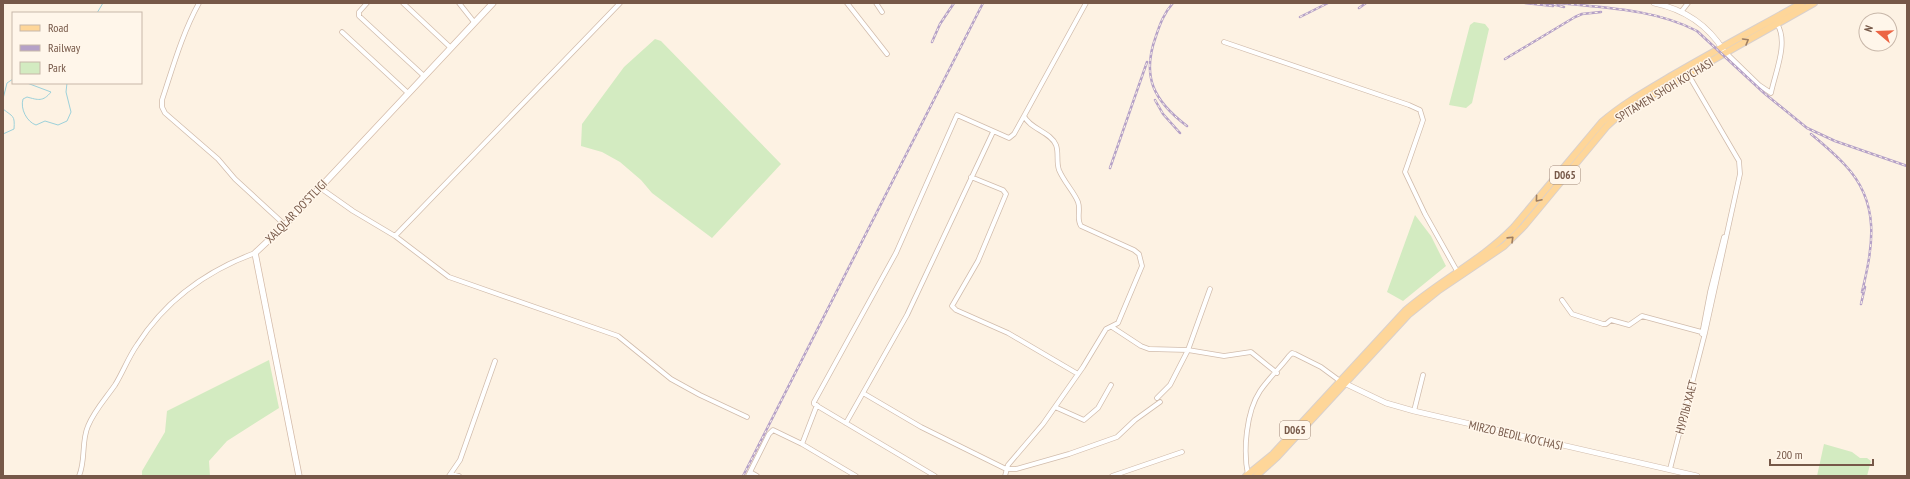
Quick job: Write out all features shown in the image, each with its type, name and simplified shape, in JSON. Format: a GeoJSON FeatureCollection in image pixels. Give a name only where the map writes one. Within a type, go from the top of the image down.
{"type":"FeatureCollection","features":[{"type":"Feature","properties":{"kind":"main road","name":"XALQLAR DO’STLIGI"},"geometry":{"type":"LineString","coordinates":[[299,476],[255,254],[493,3]]}},
{"type":"Feature","properties":{"kind":"main road","name":"SPITAMEN SHOH KO'CHASI"},"geometry":{"type":"LineString","coordinates":[[1342,382],[1406,310],[1426,293],[1498,242],[1509,232],[1589,137],[1613,112],[1627,102],[1722,47],[1802,3]]}},
{"type":"Feature","properties":{"kind":"main road","name":"SPITAMEN SHOH KO'CHASI"},"geometry":{"type":"LineString","coordinates":[[1342,382],[1408,315],[1439,290],[1504,246],[1524,226],[1607,126],[1618,116],[1688,74],[1814,3]]}},
{"type":"Feature","properties":{"kind":"main road","name":"D065"},"geometry":{"type":"LineString","coordinates":[[1247,475],[1273,454],[1342,382]]}},
{"type":"Feature","properties":{"kind":"main road","name":"D065"},"geometry":{"type":"LineString","coordinates":[[1256,476],[1277,458],[1342,382]]}},
{"type":"Feature","properties":{"kind":"street"},"geometry":{"type":"LineString","coordinates":[[199,3],[178,47],[162,100],[162,108],[165,113],[218,159],[235,179],[285,224]]}},
{"type":"Feature","properties":{"kind":"street"},"geometry":{"type":"LineString","coordinates":[[367,3],[359,12],[359,16],[424,76]]}},
{"type":"Feature","properties":{"kind":"street"},"geometry":{"type":"LineString","coordinates":[[404,3],[451,48]]}},
{"type":"Feature","properties":{"kind":"street"},"geometry":{"type":"LineString","coordinates":[[459,3],[474,22]]}},
{"type":"Feature","properties":{"kind":"street"},"geometry":{"type":"LineString","coordinates":[[395,236],[620,3]]}},
{"type":"Feature","properties":{"kind":"street"},"geometry":{"type":"LineString","coordinates":[[847,3],[887,54]]}},
{"type":"Feature","properties":{"kind":"street"},"geometry":{"type":"LineString","coordinates":[[876,3],[882,12]]}},
{"type":"Feature","properties":{"kind":"street"},"geometry":{"type":"LineString","coordinates":[[935,476],[814,404],[814,402],[896,253],[957,115],[1008,138],[1014,134],[1086,3]]}},
{"type":"Feature","properties":{"kind":"street"},"geometry":{"type":"LineString","coordinates":[[1654,3],[1667,5],[1681,12],[1708,30],[1726,53],[1759,85],[1771,93],[1779,59],[1782,37],[1777,24]]}},
{"type":"Feature","properties":{"kind":"street"},"geometry":{"type":"LineString","coordinates":[[1681,12],[1688,3]]}},
{"type":"Feature","properties":{"kind":"street"},"geometry":{"type":"LineString","coordinates":[[342,32],[408,93]]}},
{"type":"Feature","properties":{"kind":"street"},"geometry":{"type":"LineString","coordinates":[[1224,42],[1420,110],[1423,120],[1405,172],[1425,214],[1457,271]]}},
{"type":"Feature","properties":{"kind":"street","name":"НУРЛЫ ХАЕТ"},"geometry":{"type":"LineString","coordinates":[[1670,469],[1702,344],[1720,250],[1729,228],[1739,186],[1740,174],[1739,161],[1688,74]]}},
{"type":"Feature","properties":{"kind":"street"},"geometry":{"type":"LineString","coordinates":[[1005,476],[1006,469],[1055,407],[1106,329],[1118,323],[1142,266],[1141,259],[1134,250],[1081,226],[1078,220],[1079,204],[1067,187],[1059,171],[1056,145],[1046,135],[1026,121],[1024,116]]}},
{"type":"Feature","properties":{"kind":"street"},"geometry":{"type":"LineString","coordinates":[[846,423],[907,316],[993,132]]}},
{"type":"Feature","properties":{"kind":"street"},"geometry":{"type":"LineString","coordinates":[[971,177],[1003,190],[1006,194],[1005,200],[995,218],[978,261],[952,306],[956,310],[1008,333],[1078,374]]}},
{"type":"Feature","properties":{"kind":"street"},"geometry":{"type":"LineString","coordinates":[[319,187],[353,211],[395,236],[449,277],[618,336],[671,379],[700,395],[747,417]]}},
{"type":"Feature","properties":{"kind":"street"},"geometry":{"type":"LineString","coordinates":[[78,476],[83,467],[83,445],[88,426],[115,385],[136,346],[158,315],[190,286],[235,261],[255,254]]}},
{"type":"Feature","properties":{"kind":"street"},"geometry":{"type":"LineString","coordinates":[[863,393],[921,427],[1006,469],[1016,469],[1069,454],[1117,437],[1159,400],[1170,385],[1188,350],[1210,289]]}},
{"type":"Feature","properties":{"kind":"street"},"geometry":{"type":"LineString","coordinates":[[1562,300],[1572,314],[1604,324],[1610,320],[1629,325],[1642,316],[1704,332]]}},
{"type":"Feature","properties":{"kind":"street"},"geometry":{"type":"LineString","coordinates":[[1112,327],[1141,346],[1149,348],[1188,350],[1224,356],[1251,352],[1277,373]]}},
{"type":"Feature","properties":{"kind":"street"},"geometry":{"type":"LineString","coordinates":[[1247,475],[1246,458],[1251,409],[1261,390],[1277,373],[1289,356],[1294,353],[1321,367],[1342,382]]}},
{"type":"Feature","properties":{"kind":"street"},"geometry":{"type":"LineString","coordinates":[[459,476],[450,475],[460,460],[495,361]]}},
{"type":"Feature","properties":{"kind":"street"},"geometry":{"type":"LineString","coordinates":[[1414,411],[1423,375]]}},
{"type":"Feature","properties":{"kind":"street","name":"MIRZO BEDIL KO'CHASI"},"geometry":{"type":"LineString","coordinates":[[1342,382],[1386,403],[1414,411],[1670,469],[1678,474],[1697,476]]}},
{"type":"Feature","properties":{"kind":"street"},"geometry":{"type":"LineString","coordinates":[[1055,407],[1084,420],[1098,408],[1111,386]]}},
{"type":"Feature","properties":{"kind":"street"},"geometry":{"type":"LineString","coordinates":[[802,444],[817,405]]}},
{"type":"Feature","properties":{"kind":"street"},"geometry":{"type":"LineString","coordinates":[[757,476],[749,474],[772,430],[802,444],[856,476]]}},
{"type":"Feature","properties":{"kind":"street"},"geometry":{"type":"LineString","coordinates":[[1112,476],[1182,452]]}},
{"type":"Feature","properties":{"kind":"green space"},"geometry":{"type":"Polygon","coordinates":[[[1474,22],[1485,24],[1489,29],[1472,103],[1466,108],[1449,105],[1470,25],[1474,22]]]}},
{"type":"Feature","properties":{"kind":"green space"},"geometry":{"type":"Polygon","coordinates":[[[655,39],[661,41],[781,164],[712,238],[652,193],[641,180],[620,162],[602,152],[581,146],[582,124],[624,67],[655,39]]]}},
{"type":"Feature","properties":{"kind":"green space"},"geometry":{"type":"Polygon","coordinates":[[[1415,215],[1431,236],[1446,266],[1403,301],[1387,292],[1415,215]]]}},
{"type":"Feature","properties":{"kind":"green space"},"geometry":{"type":"Polygon","coordinates":[[[269,360],[279,408],[227,441],[209,461],[210,476],[142,476],[142,471],[165,432],[167,411],[269,360]]]}},
{"type":"Feature","properties":{"kind":"green space"},"geometry":{"type":"Polygon","coordinates":[[[1824,444],[1852,452],[1860,458],[1867,458],[1871,461],[1867,476],[1817,476],[1824,444]]]}},
{"type":"Feature","properties":{"kind":"waterway"},"geometry":{"type":"LineString","coordinates":[[98,12],[103,3]]}},
{"type":"Feature","properties":{"kind":"waterway"},"geometry":{"type":"LineString","coordinates":[[3,99],[7,83],[12,80]]}},
{"type":"Feature","properties":{"kind":"waterway"},"geometry":{"type":"LineString","coordinates":[[30,84],[51,92],[43,99],[27,97],[23,99],[23,111],[27,118],[36,125],[45,121],[58,125],[67,121],[71,112],[66,92],[67,84]]}},
{"type":"Feature","properties":{"kind":"waterway"},"geometry":{"type":"LineString","coordinates":[[3,109],[14,119],[14,129],[3,134]]}},
{"type":"Feature","properties":{"kind":"railway"},"geometry":{"type":"LineString","coordinates":[[932,42],[940,24],[954,3]]}},
{"type":"Feature","properties":{"kind":"railway"},"geometry":{"type":"LineString","coordinates":[[743,476],[983,3]]}},
{"type":"Feature","properties":{"kind":"railway"},"geometry":{"type":"LineString","coordinates":[[1173,3],[1165,15],[1156,36],[1150,64],[1151,76],[1154,87],[1166,107],[1187,126]]}},
{"type":"Feature","properties":{"kind":"railway"},"geometry":{"type":"LineString","coordinates":[[1300,17],[1328,3]]}},
{"type":"Feature","properties":{"kind":"railway"},"geometry":{"type":"LineString","coordinates":[[1359,8],[1366,3]]}},
{"type":"Feature","properties":{"kind":"railway"},"geometry":{"type":"LineString","coordinates":[[1525,3],[1553,6]]}},
{"type":"Feature","properties":{"kind":"railway"},"geometry":{"type":"LineString","coordinates":[[1548,3],[1564,7]]}},
{"type":"Feature","properties":{"kind":"railway"},"geometry":{"type":"LineString","coordinates":[[1559,3],[1612,8],[1647,14],[1664,18],[1697,31],[1764,93],[1807,128],[1835,141],[1907,166]]}},
{"type":"Feature","properties":{"kind":"railway"},"geometry":{"type":"LineString","coordinates":[[1505,59],[1575,17],[1582,14],[1601,12]]}},
{"type":"Feature","properties":{"kind":"railway"},"geometry":{"type":"LineString","coordinates":[[1110,168],[1147,62]]}},
{"type":"Feature","properties":{"kind":"railway"},"geometry":{"type":"LineString","coordinates":[[1155,100],[1163,114],[1180,133]]}},
{"type":"Feature","properties":{"kind":"railway"},"geometry":{"type":"LineString","coordinates":[[1811,134],[1845,165],[1857,179],[1864,194],[1869,210],[1871,242],[1862,292]]}},
{"type":"Feature","properties":{"kind":"railway"},"geometry":{"type":"LineString","coordinates":[[1861,304],[1865,287]]}}]}
